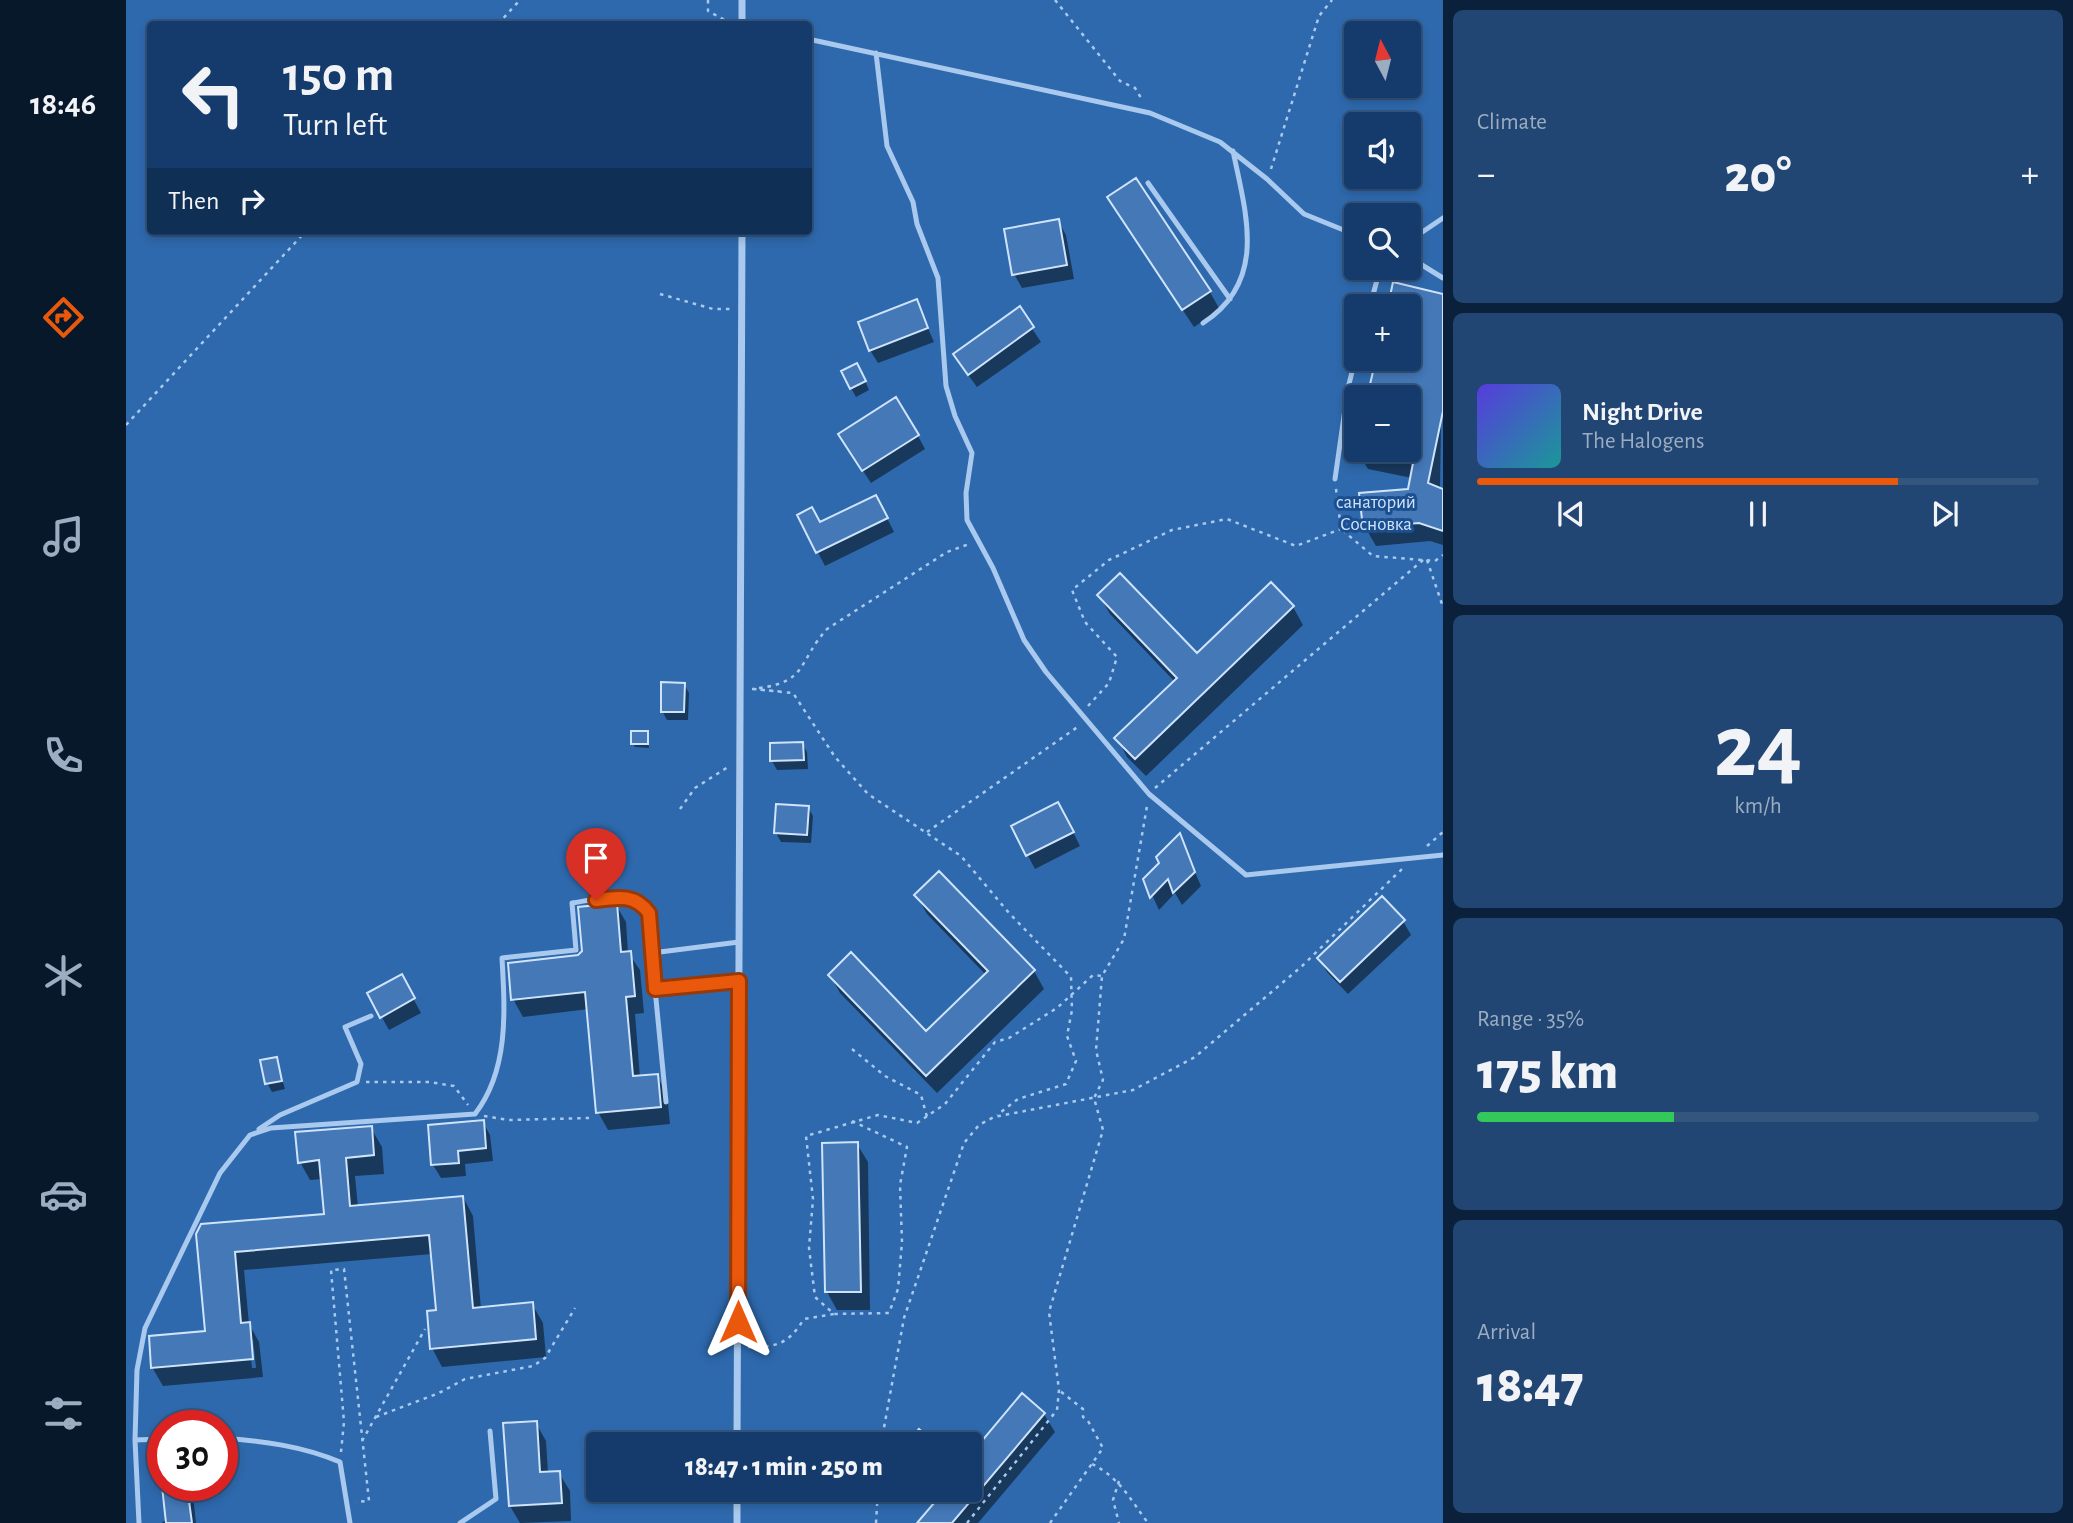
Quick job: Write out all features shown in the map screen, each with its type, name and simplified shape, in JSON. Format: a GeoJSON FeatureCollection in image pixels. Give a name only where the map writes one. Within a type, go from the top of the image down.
{"type":"FeatureCollection","features":[{"type":"Feature","properties":{"kind":"street"},"geometry":{"type":"LineString","coordinates":[[743,0],[744,21]]}},
{"type":"Feature","properties":{"kind":"street"},"geometry":{"type":"LineString","coordinates":[[737,1432],[742,235]]}},
{"type":"Feature","properties":{"kind":"street"},"geometry":{"type":"LineString","coordinates":[[737,1502],[737,1523]]}},
{"type":"Feature","properties":{"kind":"lane"},"geometry":{"type":"LineString","coordinates":[[812,40],[1150,113],[1220,142],[1267,179],[1304,214],[1344,229]]}},
{"type":"Feature","properties":{"kind":"lane"},"geometry":{"type":"LineString","coordinates":[[876,53],[887,146],[913,202],[917,224],[938,278],[943,366],[955,416],[972,453],[966,493],[967,520],[1024,640],[1149,794],[1247,875],[1443,855]]}},
{"type":"Feature","properties":{"kind":"lane"},"geometry":{"type":"LineString","coordinates":[[1203,323],[1220,312],[1238,289],[1250,230],[1233,151]]}},
{"type":"Feature","properties":{"kind":"lane"},"geometry":{"type":"LineString","coordinates":[[1148,183],[1230,299]]}},
{"type":"Feature","properties":{"kind":"lane"},"geometry":{"type":"LineString","coordinates":[[1421,233],[1443,218]]}},
{"type":"Feature","properties":{"kind":"lane"},"geometry":{"type":"LineString","coordinates":[[1421,264],[1443,278]]}},
{"type":"Feature","properties":{"kind":"lane"},"geometry":{"type":"LineString","coordinates":[[1335,479],[1352,371]]}},
{"type":"Feature","properties":{"kind":"lane"},"geometry":{"type":"LineString","coordinates":[[250,1135],[271,1128],[475,1115],[488,1098],[498,1064],[505,1014],[502,958],[576,950],[572,903],[621,897],[643,905],[649,913],[666,1102]]}},
{"type":"Feature","properties":{"kind":"lane"},"geometry":{"type":"LineString","coordinates":[[652,953],[739,942]]}},
{"type":"Feature","properties":{"kind":"lane"},"geometry":{"type":"LineString","coordinates":[[655,989],[739,981]]}},
{"type":"Feature","properties":{"kind":"lane"},"geometry":{"type":"LineString","coordinates":[[139,1523],[135,1440],[137,1370],[145,1328],[220,1172],[250,1135],[280,1115],[357,1082],[361,1065],[345,1027],[370,1016]]}},
{"type":"Feature","properties":{"kind":"lane"},"geometry":{"type":"LineString","coordinates":[[460,1523],[496,1499],[490,1431]]}},
{"type":"Feature","properties":{"kind":"lane"},"geometry":{"type":"LineString","coordinates":[[238,1439],[266,1441],[319,1453],[340,1462],[350,1523]]}},
{"type":"Feature","properties":{"kind":"lane"},"geometry":{"type":"LineString","coordinates":[[126,1446],[135,1440],[147,1440]]}},
{"type":"Feature","properties":{"kind":"path"},"geometry":{"type":"LineString","coordinates":[[501,21],[520,0]]}},
{"type":"Feature","properties":{"kind":"path"},"geometry":{"type":"LineString","coordinates":[[708,0],[708,11],[727,21]]}},
{"type":"Feature","properties":{"kind":"path"},"geometry":{"type":"LineString","coordinates":[[1055,0],[1120,80],[1135,88],[1150,113]]}},
{"type":"Feature","properties":{"kind":"path"},"geometry":{"type":"LineString","coordinates":[[1267,179],[1319,16],[1332,0]]}},
{"type":"Feature","properties":{"kind":"path"},"geometry":{"type":"LineString","coordinates":[[126,425],[302,235]]}},
{"type":"Feature","properties":{"kind":"path"},"geometry":{"type":"LineString","coordinates":[[660,294],[713,309],[741,307]]}},
{"type":"Feature","properties":{"kind":"path"},"geometry":{"type":"LineString","coordinates":[[1335,479],[1341,529],[1373,556],[1435,561],[1443,555]]}},
{"type":"Feature","properties":{"kind":"path"},"geometry":{"type":"LineString","coordinates":[[1081,713],[1109,682],[1117,657],[1086,622],[1072,590],[1109,560],[1172,530],[1227,519],[1296,546],[1341,529]]}},
{"type":"Feature","properties":{"kind":"path"},"geometry":{"type":"LineString","coordinates":[[753,689],[782,685],[796,677],[813,645],[827,629],[947,552],[973,543],[977,538]]}},
{"type":"Feature","properties":{"kind":"path"},"geometry":{"type":"LineString","coordinates":[[1425,560],[1443,607]]}},
{"type":"Feature","properties":{"kind":"path"},"geometry":{"type":"LineString","coordinates":[[967,1523],[1057,1410],[1059,1391],[1050,1340],[1049,1312],[1103,1130],[1094,1098],[1103,1080],[1096,1050],[1102,976],[1124,939],[1149,794],[1425,560]]}},
{"type":"Feature","properties":{"kind":"path"},"geometry":{"type":"LineString","coordinates":[[740,688],[785,692]]}},
{"type":"Feature","properties":{"kind":"path"},"geometry":{"type":"LineString","coordinates":[[740,688],[793,692],[835,757],[868,794],[961,856],[1009,913],[1071,976],[1072,1010],[1067,1036],[1076,1061],[1066,1084],[1018,1099],[979,1125],[964,1143],[904,1318],[883,1432]]}},
{"type":"Feature","properties":{"kind":"path"},"geometry":{"type":"LineString","coordinates":[[926,832],[1087,720]]}},
{"type":"Feature","properties":{"kind":"path"},"geometry":{"type":"LineString","coordinates":[[680,809],[695,788],[740,759]]}},
{"type":"Feature","properties":{"kind":"path"},"geometry":{"type":"LineString","coordinates":[[994,1117],[1133,1090],[1195,1056],[1301,967],[1443,832]]}},
{"type":"Feature","properties":{"kind":"path"},"geometry":{"type":"LineString","coordinates":[[834,1314],[815,1297],[809,1248],[814,1199],[806,1136],[878,1115],[917,1123],[945,1104],[995,1042],[1010,1038],[1072,995],[1093,975],[1102,976]]}},
{"type":"Feature","properties":{"kind":"path"},"geometry":{"type":"LineString","coordinates":[[852,1049],[885,1076],[921,1095],[927,1117]]}},
{"type":"Feature","properties":{"kind":"path"},"geometry":{"type":"LineString","coordinates":[[357,1082],[429,1082],[454,1086],[475,1115],[509,1120],[589,1118]]}},
{"type":"Feature","properties":{"kind":"path"},"geometry":{"type":"LineString","coordinates":[[738,1347],[773,1347],[793,1336],[804,1319],[834,1314],[889,1313],[898,1289],[902,1242],[900,1185],[906,1147],[852,1121]]}},
{"type":"Feature","properties":{"kind":"path"},"geometry":{"type":"LineString","coordinates":[[340,1462],[344,1422],[331,1269],[344,1269],[369,1501],[348,1504]]}},
{"type":"Feature","properties":{"kind":"path"},"geometry":{"type":"LineString","coordinates":[[376,1417],[439,1393],[465,1379],[533,1366],[545,1358],[575,1308]]}},
{"type":"Feature","properties":{"kind":"path"},"geometry":{"type":"LineString","coordinates":[[362,1441],[425,1329]]}},
{"type":"Feature","properties":{"kind":"path"},"geometry":{"type":"LineString","coordinates":[[1050,1523],[1103,1448],[1083,1417],[1083,1409],[1059,1391]]}},
{"type":"Feature","properties":{"kind":"path"},"geometry":{"type":"LineString","coordinates":[[1092,1464],[1119,1481],[1148,1523]]}},
{"type":"Feature","properties":{"kind":"path"},"geometry":{"type":"LineString","coordinates":[[1119,1481],[1113,1500],[1119,1523]]}},
{"type":"Feature","properties":{"kind":"path"},"geometry":{"type":"LineString","coordinates":[[876,1523],[877,1502]]}},
{"type":"Feature","properties":{"kind":"green space","name":"санаторий Сосновка"},"geometry":{"type":"Polygon","coordinates":[[[126,0],[1443,0],[1443,1523],[126,1523],[126,0]]]}},
{"type":"Feature","properties":{"kind":"building"},"geometry":{"type":"Polygon","coordinates":[[[1136,178],[1211,291],[1182,310],[1107,197],[1136,178]]]}},
{"type":"Feature","properties":{"kind":"building"},"geometry":{"type":"Polygon","coordinates":[[[1059,219],[1067,265],[1012,275],[1004,229],[1059,219]]]}},
{"type":"Feature","properties":{"kind":"building"},"geometry":{"type":"Polygon","coordinates":[[[1393,282],[1443,294],[1443,411],[1428,483],[1443,489],[1443,531],[1419,523],[1363,528],[1359,493],[1408,489],[1413,463],[1408,462],[1421,462],[1421,385],[1370,385],[1373,371],[1421,371],[1421,294],[1390,294],[1393,282]]]}},
{"type":"Feature","properties":{"kind":"building"},"geometry":{"type":"Polygon","coordinates":[[[917,299],[928,328],[869,351],[858,322],[917,299]]]}},
{"type":"Feature","properties":{"kind":"building"},"geometry":{"type":"Polygon","coordinates":[[[1020,306],[1034,327],[968,375],[953,354],[1020,306]]]}},
{"type":"Feature","properties":{"kind":"building"},"geometry":{"type":"Polygon","coordinates":[[[857,363],[866,381],[850,389],[841,371],[857,363]]]}},
{"type":"Feature","properties":{"kind":"building"},"geometry":{"type":"Polygon","coordinates":[[[896,397],[919,435],[862,471],[838,434],[896,397]]]}},
{"type":"Feature","properties":{"kind":"building"},"geometry":{"type":"Polygon","coordinates":[[[876,495],[888,518],[816,553],[797,515],[812,507],[820,522],[876,495]]]}},
{"type":"Feature","properties":{"kind":"building"},"geometry":{"type":"Polygon","coordinates":[[[1120,573],[1197,653],[1271,582],[1294,606],[1135,759],[1114,738],[1177,678],[1097,595],[1120,573]]]}},
{"type":"Feature","properties":{"kind":"building"},"geometry":{"type":"Polygon","coordinates":[[[661,682],[685,683],[684,712],[661,712],[661,682]]]}},
{"type":"Feature","properties":{"kind":"building"},"geometry":{"type":"Polygon","coordinates":[[[631,731],[648,731],[648,744],[631,744],[631,731]]]}},
{"type":"Feature","properties":{"kind":"building"},"geometry":{"type":"Polygon","coordinates":[[[803,742],[804,760],[770,761],[770,743],[803,742]]]}},
{"type":"Feature","properties":{"kind":"building"},"geometry":{"type":"Polygon","coordinates":[[[1058,802],[1074,832],[1026,856],[1011,826],[1058,802]]]}},
{"type":"Feature","properties":{"kind":"building"},"geometry":{"type":"Polygon","coordinates":[[[776,804],[809,806],[807,835],[774,833],[776,804]]]}},
{"type":"Feature","properties":{"kind":"building"},"geometry":{"type":"Polygon","coordinates":[[[1180,833],[1195,872],[1173,893],[1168,879],[1150,898],[1143,879],[1159,863],[1156,857],[1180,833]]]}},
{"type":"Feature","properties":{"kind":"building"},"geometry":{"type":"Polygon","coordinates":[[[939,871],[1035,970],[926,1076],[828,975],[851,952],[926,1031],[988,971],[914,895],[939,871]]]}},
{"type":"Feature","properties":{"kind":"building"},"geometry":{"type":"Polygon","coordinates":[[[1382,896],[1405,920],[1340,982],[1317,958],[1382,896]]]}},
{"type":"Feature","properties":{"kind":"building"},"geometry":{"type":"Polygon","coordinates":[[[617,903],[621,952],[631,951],[635,996],[626,997],[633,1076],[658,1074],[661,1107],[596,1113],[585,992],[511,1000],[508,963],[578,955],[582,951],[578,907],[617,903]]]}},
{"type":"Feature","properties":{"kind":"building"},"geometry":{"type":"Polygon","coordinates":[[[402,974],[415,998],[380,1018],[367,993],[402,974]]]}},
{"type":"Feature","properties":{"kind":"building"},"geometry":{"type":"Polygon","coordinates":[[[277,1057],[282,1081],[265,1084],[260,1060],[277,1057]]]}},
{"type":"Feature","properties":{"kind":"building"},"geometry":{"type":"Polygon","coordinates":[[[484,1120],[486,1148],[458,1151],[459,1163],[431,1165],[428,1125],[484,1120]]]}},
{"type":"Feature","properties":{"kind":"building"},"geometry":{"type":"Polygon","coordinates":[[[372,1126],[374,1155],[346,1158],[350,1206],[463,1196],[473,1308],[533,1302],[536,1339],[430,1349],[427,1311],[436,1310],[429,1235],[235,1252],[241,1323],[250,1322],[253,1359],[151,1368],[149,1336],[205,1331],[196,1234],[201,1224],[324,1214],[319,1160],[298,1163],[295,1132],[372,1126]]]}},
{"type":"Feature","properties":{"kind":"building"},"geometry":{"type":"Polygon","coordinates":[[[858,1142],[861,1292],[825,1292],[822,1143],[858,1142]]]}},
{"type":"Feature","properties":{"kind":"building"},"geometry":{"type":"Polygon","coordinates":[[[1022,1393],[1045,1413],[982,1488],[982,1441],[1022,1393]]]}},
{"type":"Feature","properties":{"kind":"building"},"geometry":{"type":"Polygon","coordinates":[[[537,1421],[540,1472],[560,1471],[562,1503],[509,1506],[503,1423],[537,1421]]]}},
{"type":"Feature","properties":{"kind":"building"},"geometry":{"type":"Polygon","coordinates":[[[164,1501],[189,1501],[192,1523],[166,1523],[164,1501]]]}},
{"type":"Feature","properties":{"kind":"building"},"geometry":{"type":"Polygon","coordinates":[[[935,1502],[970,1502],[952,1523],[917,1523],[935,1502]]]}},
{"type":"Feature","properties":{"kind":"route"},"geometry":{"type":"LineString","coordinates":[[596,900],[632,898],[649,913],[655,989],[739,981],[738,1322]]}}]}
